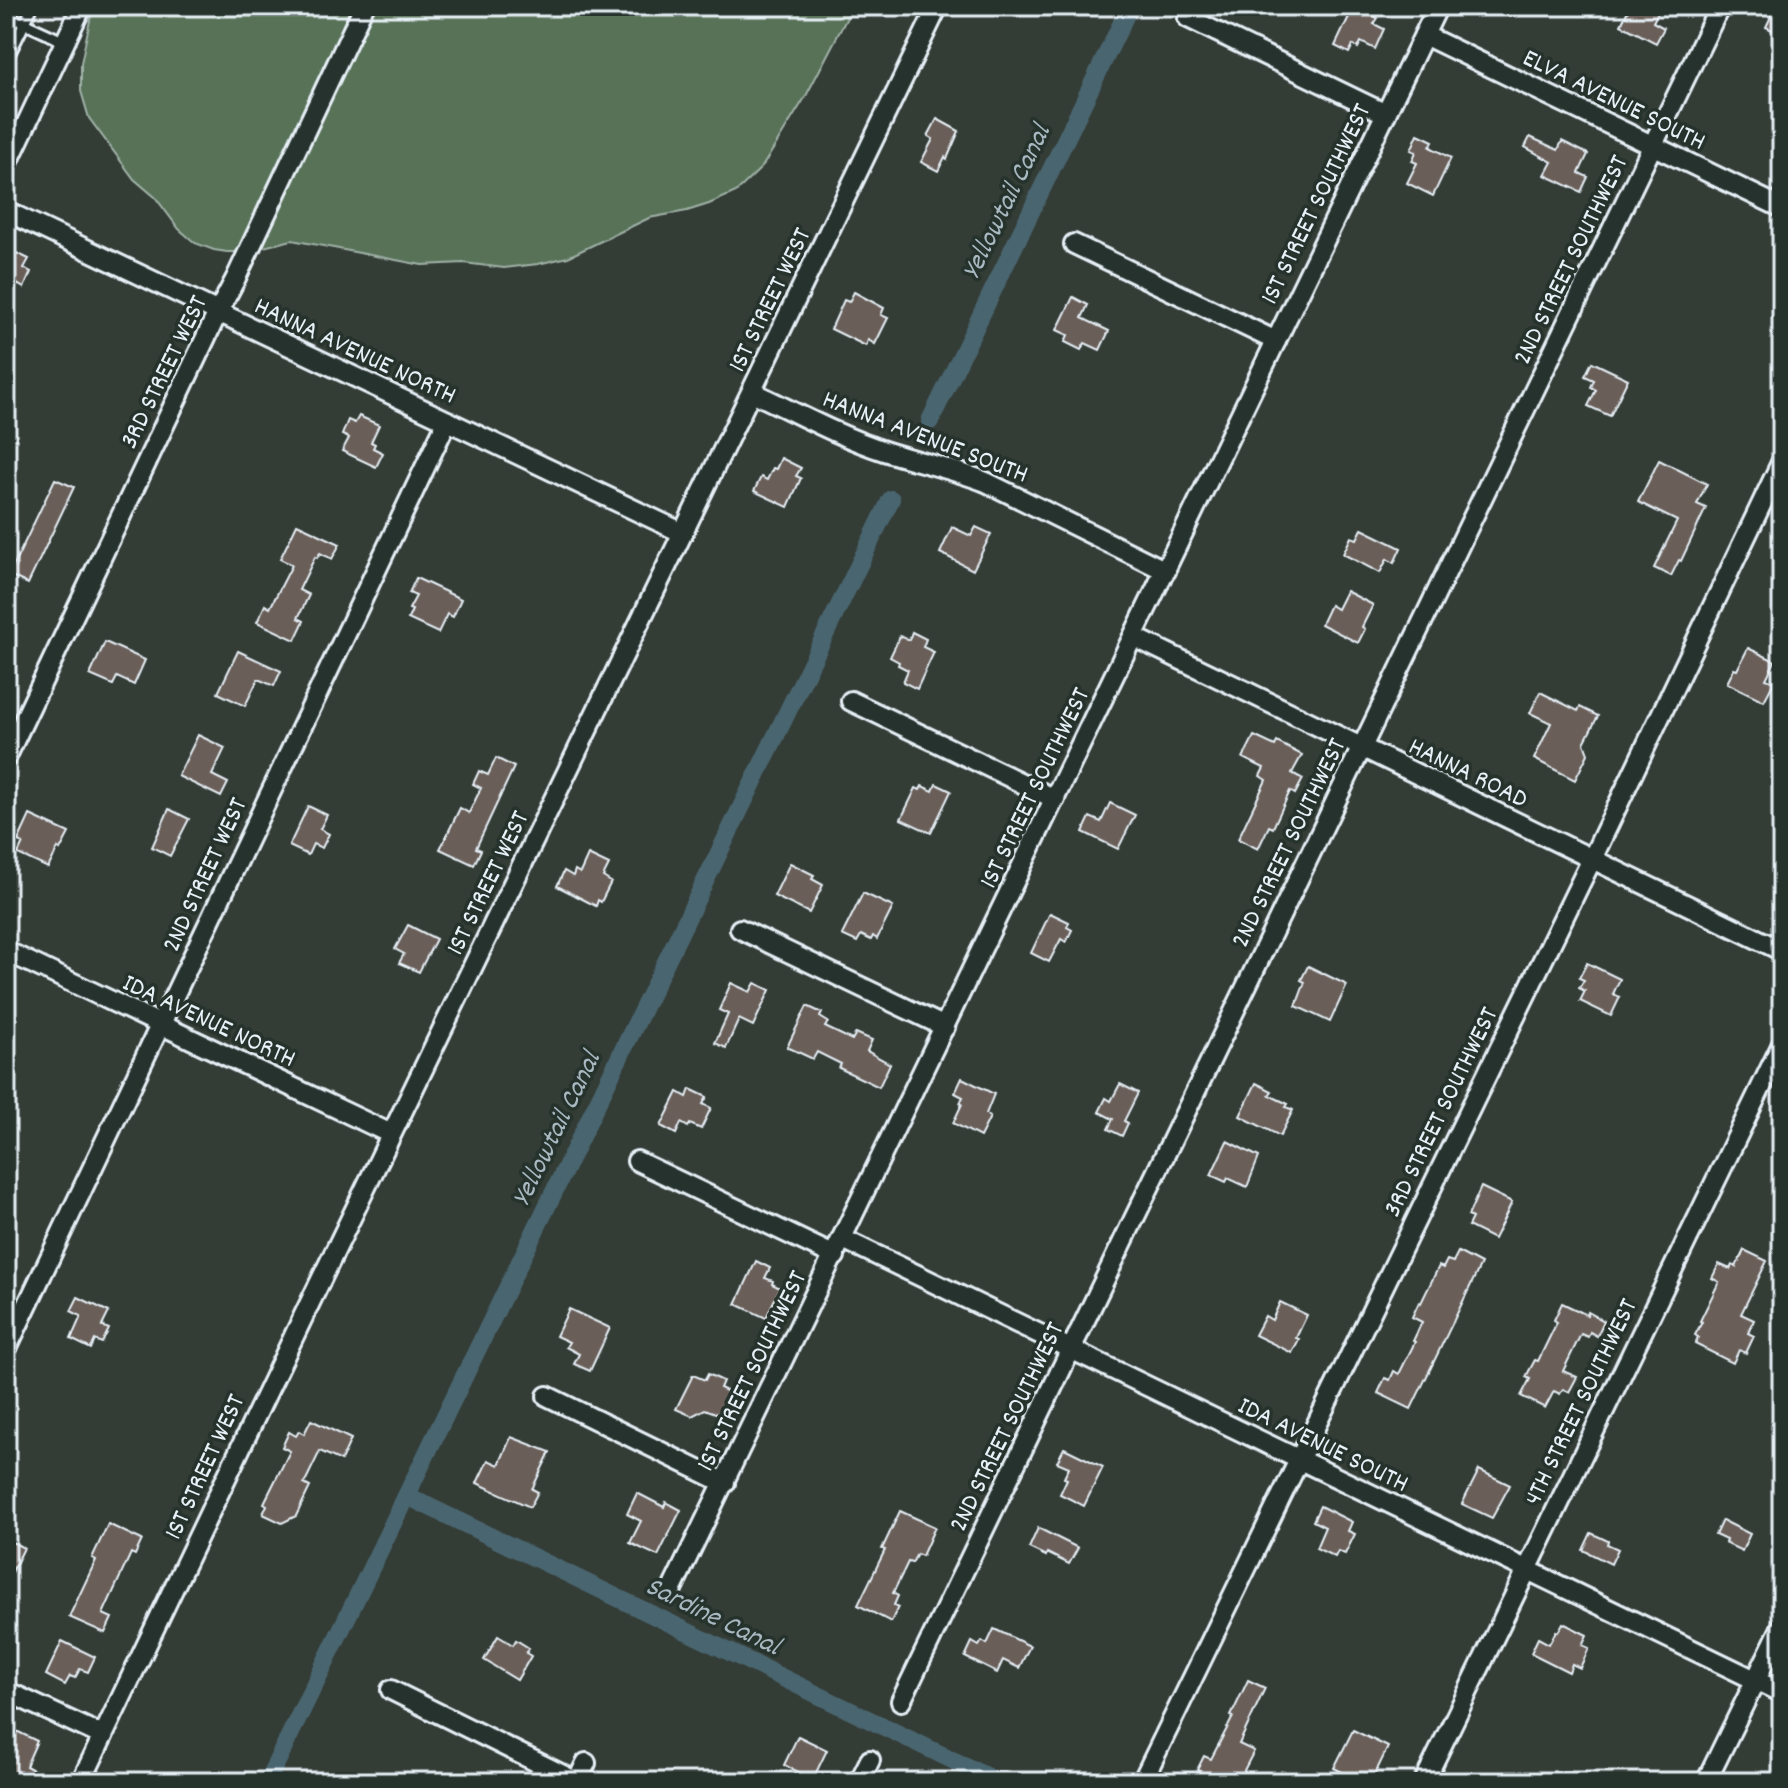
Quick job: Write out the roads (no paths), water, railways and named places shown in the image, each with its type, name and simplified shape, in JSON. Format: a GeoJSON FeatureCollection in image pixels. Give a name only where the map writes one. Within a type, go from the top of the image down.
{"type":"FeatureCollection","features":[{"type":"Feature","properties":{"kind":"street"},"geometry":{"type":"LineString","coordinates":[[6,167],[82,6]]}},
{"type":"Feature","properties":{"kind":"street","name":"3RD STREET WEST"},"geometry":{"type":"LineString","coordinates":[[6,758],[364,6]]}},
{"type":"Feature","properties":{"kind":"street","name":"1ST STREET WEST"},"geometry":{"type":"LineString","coordinates":[[81,1782],[391,1134],[938,6]]}},
{"type":"Feature","properties":{"kind":"street","name":"1ST STREET SOUTHWEST"},"geometry":{"type":"LineString","coordinates":[[672,1589],[1438,6]]}},
{"type":"Feature","properties":{"kind":"street","name":"2ND STREET SOUTHWEST"},"geometry":{"type":"LineString","coordinates":[[901,1701],[1720,6]]}},
{"type":"Feature","properties":{"kind":"street"},"geometry":{"type":"LineString","coordinates":[[1188,18],[1386,114]]}},
{"type":"Feature","properties":{"kind":"street","name":"ELVA AVENUE SOUTH"},"geometry":{"type":"LineString","coordinates":[[1424,35],[1782,208]]}},
{"type":"Feature","properties":{"kind":"street","name":"HANNA AVENUE NORTH"},"geometry":{"type":"LineString","coordinates":[[6,211],[683,533]]}},
{"type":"Feature","properties":{"kind":"street"},"geometry":{"type":"LineString","coordinates":[[1074,244],[1276,341]]}},
{"type":"Feature","properties":{"kind":"street","name":"HANNA AVENUE SOUTH"},"geometry":{"type":"LineString","coordinates":[[752,392],[883,451],[986,482],[1166,571]]}},
{"type":"Feature","properties":{"kind":"street","name":"2ND STREET WEST"},"geometry":{"type":"LineString","coordinates":[[6,1350],[447,421]]}},
{"type":"Feature","properties":{"kind":"street","name":"3RD STREET SOUTHWEST"},"geometry":{"type":"LineString","coordinates":[[1142,1782],[1592,859],[1782,461]]}},
{"type":"Feature","properties":{"kind":"street","name":"HANNA ROAD"},"geometry":{"type":"LineString","coordinates":[[1134,637],[1782,951]]}},
{"type":"Feature","properties":{"kind":"street"},"geometry":{"type":"LineString","coordinates":[[851,701],[1055,799]]}},
{"type":"Feature","properties":{"kind":"street"},"geometry":{"type":"LineString","coordinates":[[740,929],[945,1027]]}},
{"type":"Feature","properties":{"kind":"street","name":"IDA AVENUE NORTH"},"geometry":{"type":"LineString","coordinates":[[6,951],[391,1134]]}},
{"type":"Feature","properties":{"kind":"street","name":"4TH STREET SOUTHWEST"},"geometry":{"type":"LineString","coordinates":[[1424,1782],[1782,1044]]}},
{"type":"Feature","properties":{"kind":"street","name":"IDA AVENUE SOUTH"},"geometry":{"type":"LineString","coordinates":[[637,1161],[1071,1350],[1782,1693]]}},
{"type":"Feature","properties":{"kind":"street"},"geometry":{"type":"LineString","coordinates":[[547,1396],[725,1483]]}},
{"type":"Feature","properties":{"kind":"street"},"geometry":{"type":"LineString","coordinates":[[1706,1782],[1782,1626]]}},
{"type":"Feature","properties":{"kind":"street"},"geometry":{"type":"LineString","coordinates":[[391,1690],[577,1782],[586,1763]]}},
{"type":"Feature","properties":{"kind":"street"},"geometry":{"type":"LineString","coordinates":[[6,1691],[103,1736]]}},
{"type":"Feature","properties":{"kind":"street"},"geometry":{"type":"LineString","coordinates":[[859,1782],[870,1760]]}},
{"type":"Feature","properties":{"kind":"lane"},"geometry":{"type":"LineString","coordinates":[[7,57],[33,6]]}},
{"type":"Feature","properties":{"kind":"lane"},"geometry":{"type":"LineString","coordinates":[[6,15],[65,42]]}},
{"type":"Feature","properties":{"kind":"waterway","name":"Yellowtail Canal"},"geometry":{"type":"LineString","coordinates":[[930,421],[1130,6]]}},
{"type":"Feature","properties":{"kind":"waterway","name":"Yellowtail Canal"},"geometry":{"type":"LineString","coordinates":[[267,1782],[891,499]]}},
{"type":"Feature","properties":{"kind":"waterway","name":"Sardine Canal"},"geometry":{"type":"LineString","coordinates":[[407,1496],[998,1782]]}}]}
